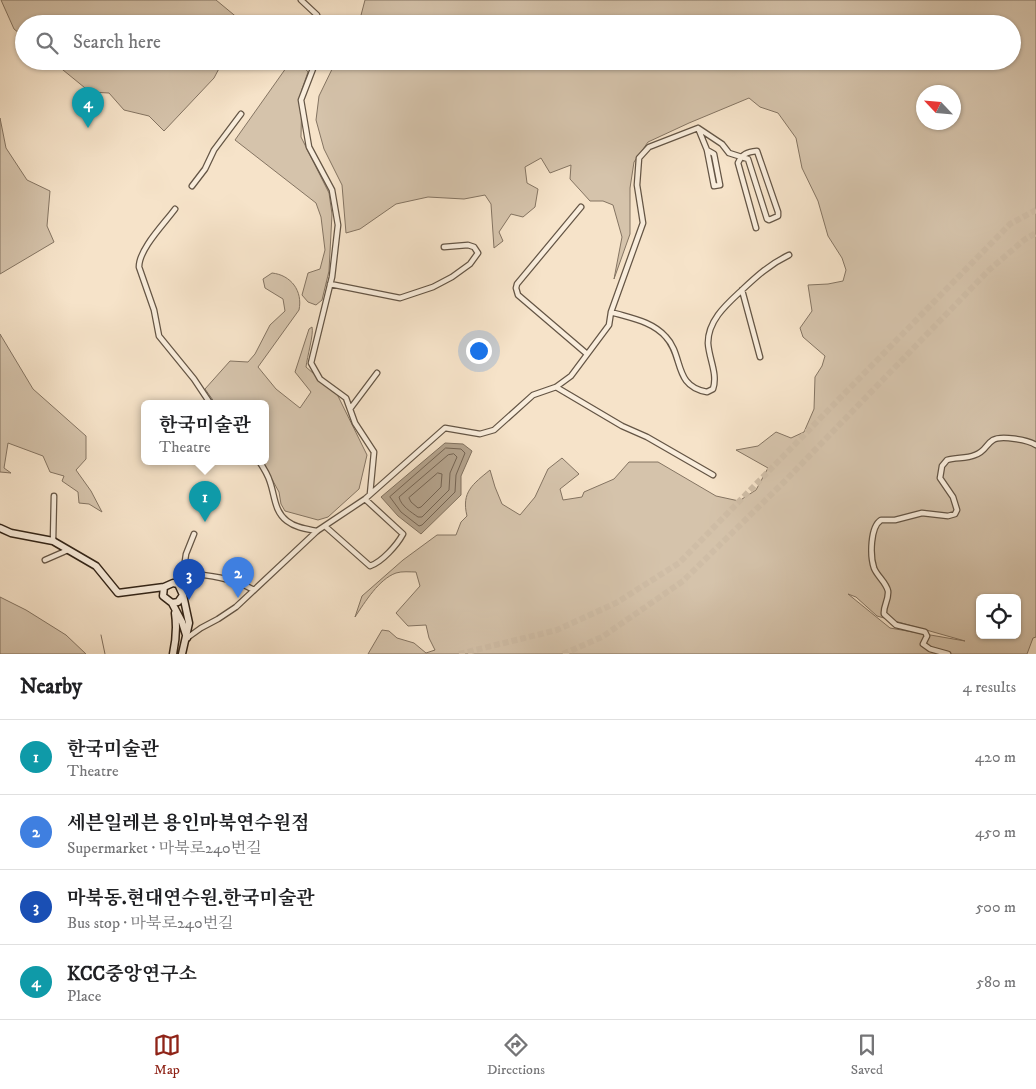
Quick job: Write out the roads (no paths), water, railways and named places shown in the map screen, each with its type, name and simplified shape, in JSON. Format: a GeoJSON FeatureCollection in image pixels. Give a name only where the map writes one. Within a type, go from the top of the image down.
{"type":"FeatureCollection","features":[{"type":"Feature","properties":{"kind":"street"},"geometry":{"type":"LineString","coordinates":[[301,0],[317,15]]}},
{"type":"Feature","properties":{"kind":"street"},"geometry":{"type":"LineString","coordinates":[[313,70],[301,100],[310,147],[332,190],[338,225],[330,284],[311,363],[320,379],[346,398],[355,424],[374,452],[370,494]]}},
{"type":"Feature","properties":{"kind":"street"},"geometry":{"type":"LineString","coordinates":[[192,186],[205,169],[214,150],[241,114]]}},
{"type":"Feature","properties":{"kind":"street"},"geometry":{"type":"LineString","coordinates":[[698,128],[707,150],[714,186],[720,185],[714,154],[707,150]]}},
{"type":"Feature","properties":{"kind":"street"},"geometry":{"type":"LineString","coordinates":[[698,128],[722,144],[729,153],[741,156],[748,159],[767,219],[776,218],[778,212],[756,151],[748,152],[741,156],[738,163],[756,228]]}},
{"type":"Feature","properties":{"kind":"street"},"geometry":{"type":"LineString","coordinates":[[187,638],[236,607],[317,532],[365,499],[446,428],[480,434],[494,430],[533,395],[556,387],[571,376],[609,325],[611,312],[643,223],[637,185],[639,158],[649,147],[698,128]]}},
{"type":"Feature","properties":{"kind":"street"},"geometry":{"type":"LineString","coordinates":[[581,208],[517,284],[516,288],[518,294],[587,354]]}},
{"type":"Feature","properties":{"kind":"street"},"geometry":{"type":"LineString","coordinates":[[175,210],[145,250],[140,260],[140,267],[154,310],[159,336],[194,378],[208,400]]}},
{"type":"Feature","properties":{"kind":"street"},"geometry":{"type":"LineString","coordinates":[[330,284],[400,298],[452,277],[470,264],[478,253],[474,247],[468,245],[444,247]]}},
{"type":"Feature","properties":{"kind":"street"},"geometry":{"type":"LineString","coordinates":[[611,312],[652,325],[671,344],[681,373],[687,383],[697,390],[707,392],[713,389],[716,381],[708,346],[710,329],[724,306],[755,276],[773,262],[788,255]]}},
{"type":"Feature","properties":{"kind":"street"},"geometry":{"type":"LineString","coordinates":[[742,290],[760,357]]}},
{"type":"Feature","properties":{"kind":"street"},"geometry":{"type":"LineString","coordinates":[[350,409],[377,372]]}},
{"type":"Feature","properties":{"kind":"street"},"geometry":{"type":"LineString","coordinates":[[556,387],[622,426],[647,437],[712,475]]}},
{"type":"Feature","properties":{"kind":"street"},"geometry":{"type":"LineString","coordinates":[[948,654],[925,647],[923,644],[927,636],[925,632],[915,628],[896,625],[884,614],[888,591],[873,566],[872,537],[874,527],[881,520],[895,520],[918,513],[948,516],[954,514],[957,508],[956,502],[940,478],[942,466],[947,460],[965,458],[976,454],[998,438],[1025,441],[1036,445]]}},
{"type":"Feature","properties":{"kind":"street"},"geometry":{"type":"LineString","coordinates":[[261,465],[269,480],[274,503],[281,514],[297,526],[317,532]]}},
{"type":"Feature","properties":{"kind":"street"},"geometry":{"type":"LineString","coordinates":[[52,541],[54,496]]}},
{"type":"Feature","properties":{"kind":"street"},"geometry":{"type":"LineString","coordinates":[[326,527],[370,566],[376,564],[400,540],[403,534],[365,499]]}},
{"type":"Feature","properties":{"kind":"street"},"geometry":{"type":"LineString","coordinates":[[0,528],[11,533],[52,541],[96,566],[118,593],[173,583],[178,584],[182,592],[189,623],[182,654]]}},
{"type":"Feature","properties":{"kind":"street"},"geometry":{"type":"LineString","coordinates":[[173,605],[178,602],[182,592],[186,554],[194,534]]}},
{"type":"Feature","properties":{"kind":"street"},"geometry":{"type":"LineString","coordinates":[[45,560],[68,550]]}},
{"type":"Feature","properties":{"kind":"street"},"geometry":{"type":"LineString","coordinates":[[184,572],[240,582],[254,590]]}},
{"type":"Feature","properties":{"kind":"street"},"geometry":{"type":"LineString","coordinates":[[164,586],[163,596],[173,605],[182,622],[187,638]]}},
{"type":"Feature","properties":{"kind":"street"},"geometry":{"type":"LineString","coordinates":[[173,605],[177,624],[173,654]]}},
{"type":"Feature","properties":{"kind":"water"},"geometry":{"type":"Polygon","coordinates":[[[445,443],[463,444],[472,451],[461,476],[461,495],[421,534],[398,516],[381,497],[445,443]]]}},
{"type":"Feature","properties":{"kind":"waterway"},"geometry":{"type":"LineString","coordinates":[[101,635],[105,654]]}},
{"type":"Feature","properties":{"kind":"tunnel"},"geometry":{"type":"LineString","coordinates":[[459,654],[557,630],[616,603],[679,563],[1010,224],[1036,210]]}},
{"type":"Feature","properties":{"kind":"tunnel"},"geometry":{"type":"LineString","coordinates":[[563,654],[602,637],[683,581],[785,481],[989,270],[1024,240],[1036,233]]}},
{"type":"Feature","properties":{"kind":"place","name":"KCC중앙연구소"},"geometry":{"type":"Point","coordinates":[88,128]}},
{"type":"Feature","properties":{"kind":"place","name":"한국미술관"},"geometry":{"type":"Point","coordinates":[205,522]}},
{"type":"Feature","properties":{"kind":"place","name":"세븐일레븐 용인마북연수원점"},"geometry":{"type":"Point","coordinates":[238,598]}},
{"type":"Feature","properties":{"kind":"place","name":"마북동.현대연수원.한국미술관"},"geometry":{"type":"Point","coordinates":[189,600]}}]}
